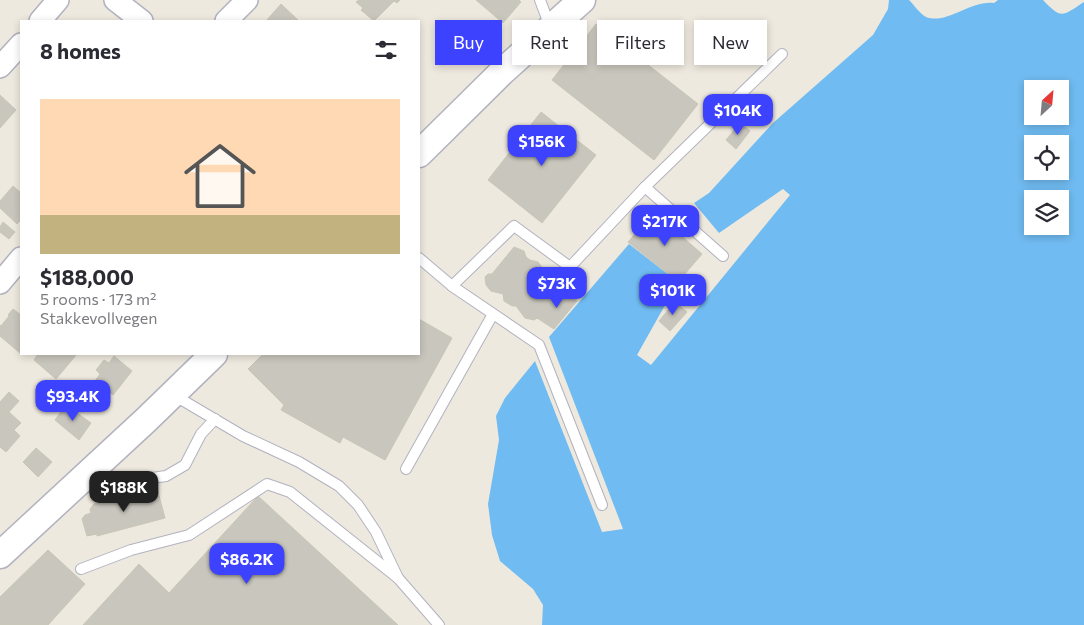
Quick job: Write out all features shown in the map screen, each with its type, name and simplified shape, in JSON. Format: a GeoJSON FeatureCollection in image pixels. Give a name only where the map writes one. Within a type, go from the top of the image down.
{"type":"FeatureCollection","features":[{"type":"Feature","properties":{"kind":"street"},"geometry":{"type":"LineString","coordinates":[[41,20],[58,0]]}},
{"type":"Feature","properties":{"kind":"street"},"geometry":{"type":"LineString","coordinates":[[115,0],[141,20]]}},
{"type":"Feature","properties":{"kind":"street"},"geometry":{"type":"LineString","coordinates":[[227,20],[247,0]]}},
{"type":"Feature","properties":{"kind":"street"},"geometry":{"type":"LineString","coordinates":[[559,20],[582,0]]}},
{"type":"Feature","properties":{"kind":"street"},"geometry":{"type":"LineString","coordinates":[[0,67],[20,45]]}},
{"type":"Feature","properties":{"kind":"street"},"geometry":{"type":"LineString","coordinates":[[420,153],[512,63]]}},
{"type":"Feature","properties":{"kind":"street"},"geometry":{"type":"LineString","coordinates":[[0,284],[20,259]]}},
{"type":"Feature","properties":{"kind":"street"},"geometry":{"type":"LineString","coordinates":[[0,555],[139,427],[213,355]]}},
{"type":"Feature","properties":{"kind":"lane"},"geometry":{"type":"LineString","coordinates":[[540,0],[548,20]]}},
{"type":"Feature","properties":{"kind":"lane"},"geometry":{"type":"LineString","coordinates":[[452,286],[514,226],[570,267],[645,187],[782,54]]}},
{"type":"Feature","properties":{"kind":"lane"},"geometry":{"type":"LineString","coordinates":[[645,187],[723,256]]}},
{"type":"Feature","properties":{"kind":"lane"},"geometry":{"type":"LineString","coordinates":[[420,259],[452,286],[540,345],[602,505]]}},
{"type":"Feature","properties":{"kind":"lane"},"geometry":{"type":"LineString","coordinates":[[406,469],[493,314]]}},
{"type":"Feature","properties":{"kind":"lane"},"geometry":{"type":"LineString","coordinates":[[171,394],[243,436],[306,466],[339,486],[358,505],[376,532],[398,578]]}},
{"type":"Feature","properties":{"kind":"lane"},"geometry":{"type":"LineString","coordinates":[[125,482],[166,476],[185,465],[202,434],[215,419]]}},
{"type":"Feature","properties":{"kind":"lane"},"geometry":{"type":"LineString","coordinates":[[81,568],[131,550],[189,535],[267,484],[290,492],[398,578],[439,625]]}},
{"type":"Feature","properties":{"kind":"water"},"geometry":{"type":"Polygon","coordinates":[[[889,0],[909,0],[924,16],[934,19],[942,18],[976,5],[994,3],[998,0],[1043,0],[1054,11],[1062,14],[1084,2],[1084,625],[542,625],[543,605],[533,589],[500,561],[492,535],[488,504],[499,440],[496,416],[505,398],[535,361],[602,532],[623,529],[549,337],[629,244],[678,282],[637,355],[651,365],[790,195],[783,189],[719,233],[694,203],[709,193],[773,123],[873,35],[888,9],[889,0]]]}},
{"type":"Feature","properties":{"kind":"building"},"geometry":{"type":"Polygon","coordinates":[[[359,0],[400,0],[397,3],[394,1],[375,20],[361,10],[363,8],[356,2],[359,0]]]}},
{"type":"Feature","properties":{"kind":"building"},"geometry":{"type":"Polygon","coordinates":[[[476,0],[519,0],[521,2],[503,23],[502,20],[499,20],[476,0]]]}},
{"type":"Feature","properties":{"kind":"building"},"geometry":{"type":"Polygon","coordinates":[[[281,4],[298,20],[267,20],[281,4]]]}},
{"type":"Feature","properties":{"kind":"building"},"geometry":{"type":"Polygon","coordinates":[[[597,25],[597,65],[648,65],[698,104],[654,160],[552,80],[564,65],[587,65],[587,35],[597,25]]]}},
{"type":"Feature","properties":{"kind":"building"},"geometry":{"type":"Polygon","coordinates":[[[0,95],[16,110],[0,128],[0,95]]]}},
{"type":"Feature","properties":{"kind":"building"},"geometry":{"type":"Polygon","coordinates":[[[541,112],[596,155],[542,223],[488,180],[541,112]]]}},
{"type":"Feature","properties":{"kind":"building"},"geometry":{"type":"Polygon","coordinates":[[[740,123],[750,131],[736,149],[726,140],[740,123]]]}},
{"type":"Feature","properties":{"kind":"building"},"geometry":{"type":"Polygon","coordinates":[[[13,186],[20,192],[20,221],[17,224],[0,208],[0,201],[13,186]]]}},
{"type":"Feature","properties":{"kind":"building"},"geometry":{"type":"Polygon","coordinates":[[[654,212],[702,254],[678,282],[628,242],[654,212]]]}},
{"type":"Feature","properties":{"kind":"building"},"geometry":{"type":"Polygon","coordinates":[[[3,222],[15,232],[9,239],[0,232],[3,222]]]}},
{"type":"Feature","properties":{"kind":"building"},"geometry":{"type":"Polygon","coordinates":[[[514,247],[524,251],[526,257],[530,260],[538,262],[548,275],[556,276],[561,284],[560,289],[552,296],[539,317],[534,320],[525,318],[516,306],[512,306],[504,301],[503,294],[491,291],[486,285],[485,277],[488,274],[492,274],[514,247]]]}},
{"type":"Feature","properties":{"kind":"building"},"geometry":{"type":"Polygon","coordinates":[[[560,289],[577,301],[554,329],[537,318],[552,296],[560,289]]]}},
{"type":"Feature","properties":{"kind":"building"},"geometry":{"type":"Polygon","coordinates":[[[675,302],[687,312],[670,331],[659,321],[675,302]]]}},
{"type":"Feature","properties":{"kind":"building"},"geometry":{"type":"Polygon","coordinates":[[[13,309],[20,314],[20,353],[0,336],[0,325],[13,309]]]}},
{"type":"Feature","properties":{"kind":"building"},"geometry":{"type":"Polygon","coordinates":[[[420,320],[452,338],[385,460],[343,437],[340,443],[281,410],[284,405],[248,369],[262,355],[420,355],[420,320]]]}},
{"type":"Feature","properties":{"kind":"building"},"geometry":{"type":"Polygon","coordinates":[[[37,355],[76,355],[56,379],[34,360],[37,355]]]}},
{"type":"Feature","properties":{"kind":"building"},"geometry":{"type":"Polygon","coordinates":[[[114,356],[132,371],[113,395],[95,381],[100,374],[96,370],[104,360],[109,363],[114,356]]]}},
{"type":"Feature","properties":{"kind":"building"},"geometry":{"type":"Polygon","coordinates":[[[9,392],[19,401],[9,412],[21,423],[14,430],[20,436],[6,452],[0,447],[0,402],[9,392]]]}},
{"type":"Feature","properties":{"kind":"building"},"geometry":{"type":"Polygon","coordinates":[[[66,405],[91,423],[79,440],[55,420],[66,405]]]}},
{"type":"Feature","properties":{"kind":"building"},"geometry":{"type":"Polygon","coordinates":[[[36,448],[52,462],[38,477],[23,462],[36,448]]]}},
{"type":"Feature","properties":{"kind":"building"},"geometry":{"type":"Polygon","coordinates":[[[157,488],[165,518],[97,536],[97,534],[87,536],[82,519],[85,515],[91,513],[90,509],[94,504],[157,488]]]}},
{"type":"Feature","properties":{"kind":"building"},"geometry":{"type":"Polygon","coordinates":[[[258,496],[398,625],[83,625],[139,564],[169,593],[258,496]]]}},
{"type":"Feature","properties":{"kind":"building"},"geometry":{"type":"Polygon","coordinates":[[[48,550],[85,584],[48,625],[0,625],[0,597],[48,550]]]}}]}
